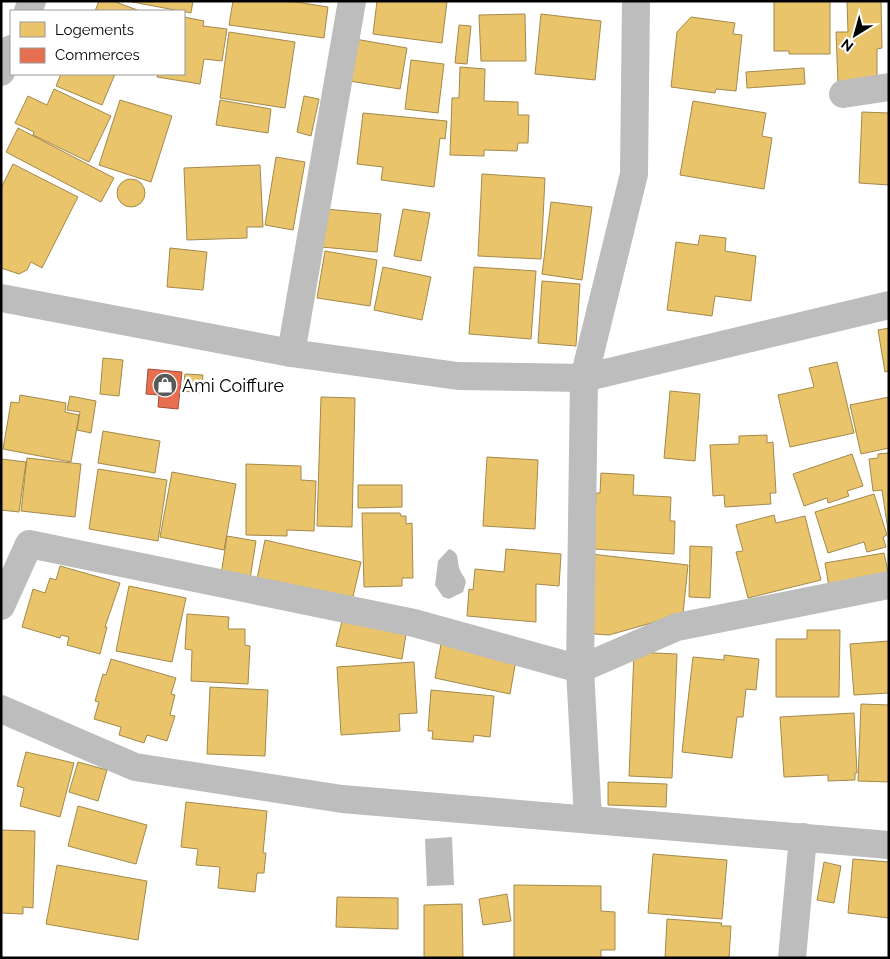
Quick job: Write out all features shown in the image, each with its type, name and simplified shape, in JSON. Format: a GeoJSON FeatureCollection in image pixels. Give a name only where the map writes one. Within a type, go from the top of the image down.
{"type":"FeatureCollection","features":[{"type":"Feature","properties":{"kind":"street"},"geometry":{"type":"LineString","coordinates":[[291,353],[352,1]]}},
{"type":"Feature","properties":{"kind":"street"},"geometry":{"type":"LineString","coordinates":[[588,819],[580,669],[584,378],[634,174],[636,1]]}},
{"type":"Feature","properties":{"kind":"street"},"geometry":{"type":"LineString","coordinates":[[1,72],[10,51]]}},
{"type":"Feature","properties":{"kind":"street"},"geometry":{"type":"LineString","coordinates":[[843,94],[889,86]]}},
{"type":"Feature","properties":{"kind":"street"},"geometry":{"type":"LineString","coordinates":[[1,298],[291,353],[458,376],[584,378],[889,304]]}},
{"type":"Feature","properties":{"kind":"street"},"geometry":{"type":"LineString","coordinates":[[1,606],[29,544],[414,623],[580,669],[677,627],[889,585]]}},
{"type":"Feature","properties":{"kind":"street"},"geometry":{"type":"LineString","coordinates":[[1,709],[135,767],[342,799],[803,836],[889,845]]}},
{"type":"Feature","properties":{"kind":"street"},"geometry":{"type":"LineString","coordinates":[[792,958],[803,836]]}},
{"type":"Feature","properties":{"kind":"shaded area"},"geometry":{"type":"Polygon","coordinates":[[[449,549],[457,555],[460,570],[466,582],[463,592],[449,599],[443,597],[435,585],[438,561],[449,549]]]}},
{"type":"Feature","properties":{"kind":"shaded area"},"geometry":{"type":"Polygon","coordinates":[[[452,837],[454,885],[427,886],[425,839],[452,837]]]}},
{"type":"Feature","properties":{"kind":"building: Logements"},"geometry":{"type":"Polygon","coordinates":[[[99,1],[113,1],[137,10],[95,10],[99,1]]]}},
{"type":"Feature","properties":{"kind":"building: Logements"},"geometry":{"type":"Polygon","coordinates":[[[127,1],[193,1],[191,13],[185,12],[185,10],[175,10],[127,1]]]}},
{"type":"Feature","properties":{"kind":"building: Logements"},"geometry":{"type":"Polygon","coordinates":[[[233,1],[290,1],[328,7],[324,38],[229,25],[233,1]]]}},
{"type":"Feature","properties":{"kind":"building: Logements"},"geometry":{"type":"Polygon","coordinates":[[[377,1],[447,1],[442,43],[373,34],[377,1]]]}},
{"type":"Feature","properties":{"kind":"building: Logements"},"geometry":{"type":"Polygon","coordinates":[[[774,1],[830,1],[830,54],[789,54],[789,51],[774,51],[774,1]]]}},
{"type":"Feature","properties":{"kind":"building: Logements"},"geometry":{"type":"Polygon","coordinates":[[[847,1],[881,1],[882,48],[877,49],[877,79],[838,83],[836,32],[848,32],[847,1]]]}},
{"type":"Feature","properties":{"kind":"building: Logements"},"geometry":{"type":"Polygon","coordinates":[[[525,14],[526,61],[481,61],[479,15],[525,14]]]}},
{"type":"Feature","properties":{"kind":"building: Logements"},"geometry":{"type":"Polygon","coordinates":[[[541,14],[601,21],[595,80],[535,74],[541,14]]]}},
{"type":"Feature","properties":{"kind":"building: Logements"},"geometry":{"type":"Polygon","coordinates":[[[185,17],[204,21],[203,26],[227,29],[222,61],[204,59],[200,84],[157,77],[158,75],[185,75],[185,17]]]}},
{"type":"Feature","properties":{"kind":"building: Logements"},"geometry":{"type":"Polygon","coordinates":[[[691,17],[735,23],[733,34],[742,35],[736,91],[716,89],[715,93],[671,87],[677,32],[691,17]]]}},
{"type":"Feature","properties":{"kind":"building: Logements"},"geometry":{"type":"Polygon","coordinates":[[[459,25],[471,26],[467,64],[455,63],[459,25]]]}},
{"type":"Feature","properties":{"kind":"building: Logements"},"geometry":{"type":"Polygon","coordinates":[[[229,32],[295,42],[285,108],[220,98],[229,32]]]}},
{"type":"Feature","properties":{"kind":"building: Logements"},"geometry":{"type":"Polygon","coordinates":[[[355,39],[407,48],[400,89],[349,81],[355,39]]]}},
{"type":"Feature","properties":{"kind":"building: Logements"},"geometry":{"type":"Polygon","coordinates":[[[411,60],[444,64],[438,113],[405,109],[411,60]]]}},
{"type":"Feature","properties":{"kind":"building: Logements"},"geometry":{"type":"Polygon","coordinates":[[[460,67],[485,69],[484,101],[518,102],[518,115],[529,115],[528,143],[518,143],[517,151],[484,150],[484,156],[450,155],[452,98],[459,98],[460,67]]]}},
{"type":"Feature","properties":{"kind":"building: Logements"},"geometry":{"type":"Polygon","coordinates":[[[804,68],[805,84],[747,88],[746,72],[804,68]]]}},
{"type":"Feature","properties":{"kind":"building: Logements"},"geometry":{"type":"Polygon","coordinates":[[[61,75],[115,75],[102,105],[56,86],[61,75]]]}},
{"type":"Feature","properties":{"kind":"building: Logements"},"geometry":{"type":"Polygon","coordinates":[[[54,89],[111,116],[89,162],[33,135],[34,132],[15,123],[28,96],[47,105],[54,89]]]}},
{"type":"Feature","properties":{"kind":"building: Logements"},"geometry":{"type":"Polygon","coordinates":[[[304,96],[319,99],[311,136],[297,132],[304,96]]]}},
{"type":"Feature","properties":{"kind":"building: Logements"},"geometry":{"type":"Polygon","coordinates":[[[120,100],[172,116],[151,182],[99,165],[120,100]]]}},
{"type":"Feature","properties":{"kind":"building: Logements"},"geometry":{"type":"Polygon","coordinates":[[[220,100],[271,109],[268,133],[216,125],[220,100]]]}},
{"type":"Feature","properties":{"kind":"building: Logements"},"geometry":{"type":"Polygon","coordinates":[[[693,101],[766,113],[762,136],[772,138],[764,189],[680,175],[693,101]]]}},
{"type":"Feature","properties":{"kind":"building: Logements"},"geometry":{"type":"Polygon","coordinates":[[[862,112],[889,113],[889,185],[859,183],[862,112]]]}},
{"type":"Feature","properties":{"kind":"building: Logements"},"geometry":{"type":"Polygon","coordinates":[[[363,113],[447,121],[445,139],[440,138],[434,187],[381,180],[383,167],[357,164],[363,113]]]}},
{"type":"Feature","properties":{"kind":"building: Logements"},"geometry":{"type":"Polygon","coordinates":[[[18,128],[114,178],[101,202],[6,152],[18,128]]]}},
{"type":"Feature","properties":{"kind":"building: Logements"},"geometry":{"type":"Polygon","coordinates":[[[276,157],[305,162],[293,230],[265,225],[276,157]]]}},
{"type":"Feature","properties":{"kind":"building: Logements"},"geometry":{"type":"Polygon","coordinates":[[[13,164],[78,197],[42,268],[31,262],[27,270],[19,274],[1,268],[1,188],[13,164]]]}},
{"type":"Feature","properties":{"kind":"building: Logements"},"geometry":{"type":"Polygon","coordinates":[[[260,165],[263,227],[247,227],[247,238],[187,240],[184,168],[260,165]]]}},
{"type":"Feature","properties":{"kind":"building: Logements"},"geometry":{"type":"Polygon","coordinates":[[[482,174],[545,178],[541,259],[478,256],[482,174]]]}},
{"type":"Feature","properties":{"kind":"building: Logements"},"geometry":{"type":"Polygon","coordinates":[[[131,179],[141,183],[145,193],[141,203],[131,207],[121,203],[117,193],[121,183],[131,179]]]}},
{"type":"Feature","properties":{"kind":"building: Logements"},"geometry":{"type":"Polygon","coordinates":[[[551,202],[592,207],[582,280],[542,274],[551,202]]]}},
{"type":"Feature","properties":{"kind":"building: Logements"},"geometry":{"type":"Polygon","coordinates":[[[325,209],[381,214],[377,252],[321,247],[325,209]]]}},
{"type":"Feature","properties":{"kind":"building: Logements"},"geometry":{"type":"Polygon","coordinates":[[[403,209],[430,213],[421,261],[394,256],[403,209]]]}},
{"type":"Feature","properties":{"kind":"building: Logements"},"geometry":{"type":"Polygon","coordinates":[[[700,235],[726,238],[725,251],[756,256],[751,301],[715,296],[712,316],[667,310],[676,242],[698,245],[700,235]]]}},
{"type":"Feature","properties":{"kind":"building: Logements"},"geometry":{"type":"Polygon","coordinates":[[[170,248],[207,252],[203,290],[167,287],[170,248]]]}},
{"type":"Feature","properties":{"kind":"building: Logements"},"geometry":{"type":"Polygon","coordinates":[[[325,251],[377,260],[370,306],[317,298],[325,251]]]}},
{"type":"Feature","properties":{"kind":"building: Logements"},"geometry":{"type":"Polygon","coordinates":[[[383,267],[431,277],[422,320],[374,310],[383,267]]]}},
{"type":"Feature","properties":{"kind":"building: Logements"},"geometry":{"type":"Polygon","coordinates":[[[474,267],[536,271],[531,339],[469,334],[474,267]]]}},
{"type":"Feature","properties":{"kind":"building: Logements"},"geometry":{"type":"Polygon","coordinates":[[[542,281],[580,284],[576,346],[538,343],[542,281]]]}},
{"type":"Feature","properties":{"kind":"building: Logements"},"geometry":{"type":"Polygon","coordinates":[[[889,328],[889,371],[885,372],[878,330],[889,328]]]}},
{"type":"Feature","properties":{"kind":"building: Logements"},"geometry":{"type":"Polygon","coordinates":[[[103,358],[123,360],[119,396],[100,394],[103,358]]]}},
{"type":"Feature","properties":{"kind":"building: Logements"},"geometry":{"type":"Polygon","coordinates":[[[837,362],[854,433],[790,447],[778,395],[814,387],[809,368],[837,362]]]}},
{"type":"Feature","properties":{"kind":"building: Logements"},"geometry":{"type":"Polygon","coordinates":[[[185,374],[203,375],[201,393],[183,391],[185,374]]]}},
{"type":"Feature","properties":{"kind":"building: Logements"},"geometry":{"type":"Polygon","coordinates":[[[670,391],[700,394],[695,461],[664,458],[670,391]]]}},
{"type":"Feature","properties":{"kind":"building: Logements"},"geometry":{"type":"Polygon","coordinates":[[[20,395],[66,403],[65,412],[79,415],[71,462],[3,449],[11,402],[19,403],[20,395]]]}},
{"type":"Feature","properties":{"kind":"building: Logements"},"geometry":{"type":"Polygon","coordinates":[[[70,396],[96,401],[91,433],[77,430],[80,412],[67,410],[70,396]]]}},
{"type":"Feature","properties":{"kind":"building: Logements"},"geometry":{"type":"Polygon","coordinates":[[[321,397],[355,398],[352,527],[317,526],[321,397]]]}},
{"type":"Feature","properties":{"kind":"building: Logements"},"geometry":{"type":"Polygon","coordinates":[[[889,397],[889,448],[861,454],[850,405],[889,397]]]}},
{"type":"Feature","properties":{"kind":"building: Logements"},"geometry":{"type":"Polygon","coordinates":[[[103,431],[160,441],[155,473],[98,463],[103,431]]]}},
{"type":"Feature","properties":{"kind":"building: Logements"},"geometry":{"type":"Polygon","coordinates":[[[767,435],[767,443],[773,442],[776,493],[770,493],[771,504],[725,507],[724,495],[713,496],[710,445],[739,444],[739,436],[767,435]]]}},
{"type":"Feature","properties":{"kind":"building: Logements"},"geometry":{"type":"Polygon","coordinates":[[[889,453],[889,537],[882,490],[873,491],[869,459],[878,458],[878,454],[889,453]]]}},
{"type":"Feature","properties":{"kind":"building: Logements"},"geometry":{"type":"Polygon","coordinates":[[[852,454],[863,486],[847,491],[849,496],[828,503],[827,498],[804,506],[793,474],[852,454]]]}},
{"type":"Feature","properties":{"kind":"building: Logements"},"geometry":{"type":"Polygon","coordinates":[[[487,457],[538,460],[535,529],[483,526],[487,457]]]}},
{"type":"Feature","properties":{"kind":"building: Logements"},"geometry":{"type":"Polygon","coordinates":[[[27,458],[81,464],[75,517],[21,511],[27,458]]]}},
{"type":"Feature","properties":{"kind":"building: Logements"},"geometry":{"type":"Polygon","coordinates":[[[1,459],[26,462],[19,512],[1,510],[1,459]]]}},
{"type":"Feature","properties":{"kind":"building: Logements"},"geometry":{"type":"Polygon","coordinates":[[[246,464],[301,466],[301,480],[316,481],[314,531],[287,530],[287,536],[246,535],[246,464]]]}},
{"type":"Feature","properties":{"kind":"building: Logements"},"geometry":{"type":"Polygon","coordinates":[[[98,469],[167,480],[158,541],[89,529],[98,469]]]}},
{"type":"Feature","properties":{"kind":"building: Logements"},"geometry":{"type":"Polygon","coordinates":[[[172,472],[236,484],[224,550],[160,537],[172,472]]]}},
{"type":"Feature","properties":{"kind":"building: Logements"},"geometry":{"type":"Polygon","coordinates":[[[601,473],[634,475],[633,495],[671,497],[670,521],[675,521],[674,554],[594,549],[596,493],[600,493],[601,473]]]}},
{"type":"Feature","properties":{"kind":"building: Logements"},"geometry":{"type":"Polygon","coordinates":[[[358,485],[402,485],[402,507],[358,508],[358,485]]]}},
{"type":"Feature","properties":{"kind":"building: Logements"},"geometry":{"type":"Polygon","coordinates":[[[874,494],[887,535],[883,537],[886,547],[867,552],[864,542],[828,553],[815,512],[874,494]]]}},
{"type":"Feature","properties":{"kind":"building: Logements"},"geometry":{"type":"Polygon","coordinates":[[[362,513],[400,513],[401,516],[406,516],[406,524],[412,523],[413,578],[402,578],[402,586],[364,587],[362,513]]]}},
{"type":"Feature","properties":{"kind":"building: Logements"},"geometry":{"type":"Polygon","coordinates":[[[774,515],[776,523],[805,516],[821,580],[748,598],[736,552],[743,551],[736,525],[774,515]]]}},
{"type":"Feature","properties":{"kind":"building: Logements"},"geometry":{"type":"Polygon","coordinates":[[[227,536],[256,541],[250,579],[221,575],[227,536]]]}},
{"type":"Feature","properties":{"kind":"building: Logements"},"geometry":{"type":"Polygon","coordinates":[[[265,540],[361,562],[352,601],[257,579],[265,540]]]}},
{"type":"Feature","properties":{"kind":"building: Logements"},"geometry":{"type":"Polygon","coordinates":[[[690,546],[712,547],[710,598],[689,597],[690,546]]]}},
{"type":"Feature","properties":{"kind":"building: Logements"},"geometry":{"type":"Polygon","coordinates":[[[506,549],[561,554],[559,586],[536,584],[536,622],[467,616],[469,589],[473,590],[475,569],[504,572],[506,549]]]}},
{"type":"Feature","properties":{"kind":"building: Logements"},"geometry":{"type":"Polygon","coordinates":[[[884,553],[889,577],[829,587],[825,563],[884,553]]]}},
{"type":"Feature","properties":{"kind":"building: Logements"},"geometry":{"type":"Polygon","coordinates":[[[591,554],[688,565],[683,614],[609,635],[595,634],[589,630],[591,554]]]}},
{"type":"Feature","properties":{"kind":"building: Logements"},"geometry":{"type":"Polygon","coordinates":[[[60,566],[120,583],[105,627],[107,627],[100,654],[67,645],[69,637],[61,635],[60,638],[22,627],[33,589],[45,593],[50,578],[56,580],[60,566]]]}},
{"type":"Feature","properties":{"kind":"building: Logements"},"geometry":{"type":"Polygon","coordinates":[[[129,586],[186,598],[172,662],[116,651],[129,586]]]}},
{"type":"Feature","properties":{"kind":"building: Logements"},"geometry":{"type":"Polygon","coordinates":[[[187,614],[229,617],[228,629],[245,629],[245,645],[250,646],[248,684],[191,681],[192,650],[185,649],[187,614]]]}},
{"type":"Feature","properties":{"kind":"building: Logements"},"geometry":{"type":"Polygon","coordinates":[[[342,621],[406,634],[402,659],[336,646],[342,621]]]}},
{"type":"Feature","properties":{"kind":"building: Logements"},"geometry":{"type":"Polygon","coordinates":[[[807,630],[840,630],[839,697],[776,697],[776,639],[807,639],[807,630]]]}},
{"type":"Feature","properties":{"kind":"building: Logements"},"geometry":{"type":"Polygon","coordinates":[[[889,641],[889,693],[854,695],[850,644],[889,641]]]}},
{"type":"Feature","properties":{"kind":"building: Logements"},"geometry":{"type":"Polygon","coordinates":[[[441,644],[516,660],[510,694],[435,678],[441,644]]]}},
{"type":"Feature","properties":{"kind":"building: Logements"},"geometry":{"type":"Polygon","coordinates":[[[634,652],[677,654],[672,778],[629,776],[634,652]]]}},
{"type":"Feature","properties":{"kind":"building: Logements"},"geometry":{"type":"Polygon","coordinates":[[[724,655],[759,659],[756,690],[746,689],[743,717],[737,717],[732,758],[682,752],[693,657],[724,660],[724,655]]]}},
{"type":"Feature","properties":{"kind":"building: Logements"},"geometry":{"type":"Polygon","coordinates":[[[111,659],[176,678],[171,694],[175,695],[170,715],[175,716],[167,741],[147,735],[144,743],[119,735],[121,727],[94,719],[99,702],[95,701],[103,674],[106,675],[111,659]]]}},
{"type":"Feature","properties":{"kind":"building: Logements"},"geometry":{"type":"Polygon","coordinates":[[[414,662],[417,713],[399,714],[400,731],[341,735],[337,667],[414,662]]]}},
{"type":"Feature","properties":{"kind":"building: Logements"},"geometry":{"type":"Polygon","coordinates":[[[210,687],[268,690],[265,756],[207,754],[210,687]]]}},
{"type":"Feature","properties":{"kind":"building: Logements"},"geometry":{"type":"Polygon","coordinates":[[[431,690],[494,696],[490,737],[474,735],[473,742],[432,739],[433,731],[428,731],[431,690]]]}},
{"type":"Feature","properties":{"kind":"building: Logements"},"geometry":{"type":"Polygon","coordinates":[[[861,704],[889,705],[889,782],[858,781],[861,704]]]}},
{"type":"Feature","properties":{"kind":"building: Logements"},"geometry":{"type":"Polygon","coordinates":[[[854,713],[857,773],[855,773],[855,780],[828,781],[828,775],[784,777],[780,717],[854,713]]]}},
{"type":"Feature","properties":{"kind":"building: Logements"},"geometry":{"type":"Polygon","coordinates":[[[26,752],[74,763],[60,817],[20,806],[24,788],[17,786],[26,752]]]}},
{"type":"Feature","properties":{"kind":"building: Logements"},"geometry":{"type":"Polygon","coordinates":[[[78,762],[107,770],[98,801],[69,792],[78,762]]]}},
{"type":"Feature","properties":{"kind":"building: Logements"},"geometry":{"type":"Polygon","coordinates":[[[608,782],[667,784],[666,807],[608,805],[608,782]]]}},
{"type":"Feature","properties":{"kind":"building: Logements"},"geometry":{"type":"Polygon","coordinates":[[[186,802],[267,811],[263,853],[266,853],[264,873],[257,873],[255,892],[218,888],[220,867],[196,865],[198,849],[181,847],[186,802]]]}},
{"type":"Feature","properties":{"kind":"building: Logements"},"geometry":{"type":"Polygon","coordinates":[[[78,806],[147,825],[136,864],[68,846],[78,806]]]}},
{"type":"Feature","properties":{"kind":"building: Logements"},"geometry":{"type":"Polygon","coordinates":[[[1,830],[35,831],[33,908],[23,907],[23,914],[1,913],[1,830]]]}},
{"type":"Feature","properties":{"kind":"building: Logements"},"geometry":{"type":"Polygon","coordinates":[[[653,854],[727,860],[722,919],[648,913],[653,854]]]}},
{"type":"Feature","properties":{"kind":"building: Logements"},"geometry":{"type":"Polygon","coordinates":[[[853,859],[889,862],[889,918],[848,913],[853,859]]]}},
{"type":"Feature","properties":{"kind":"building: Logements"},"geometry":{"type":"Polygon","coordinates":[[[824,862],[841,866],[834,903],[817,900],[824,862]]]}},
{"type":"Feature","properties":{"kind":"building: Logements"},"geometry":{"type":"Polygon","coordinates":[[[57,865],[147,881],[138,940],[46,924],[57,865]]]}},
{"type":"Feature","properties":{"kind":"building: Logements"},"geometry":{"type":"Polygon","coordinates":[[[514,885],[601,886],[601,911],[615,912],[615,950],[601,950],[601,958],[514,958],[514,885]]]}},
{"type":"Feature","properties":{"kind":"building: Logements"},"geometry":{"type":"Polygon","coordinates":[[[507,894],[511,921],[483,925],[479,899],[507,894]]]}},
{"type":"Feature","properties":{"kind":"building: Logements"},"geometry":{"type":"Polygon","coordinates":[[[337,897],[398,898],[398,929],[336,927],[337,897]]]}},
{"type":"Feature","properties":{"kind":"building: Logements"},"geometry":{"type":"Polygon","coordinates":[[[462,904],[463,958],[424,958],[424,905],[462,904]]]}},
{"type":"Feature","properties":{"kind":"building: Logements"},"geometry":{"type":"Polygon","coordinates":[[[667,919],[722,923],[721,926],[731,926],[729,958],[665,958],[667,919]]]}},
{"type":"Feature","properties":{"kind":"building: Commerces"},"geometry":{"type":"Polygon","coordinates":[[[148,369],[182,372],[178,409],[158,407],[159,395],[146,394],[148,369]]]}},
{"type":"Feature","properties":{"kind":"place","name":"Ami Coiffure"},"geometry":{"type":"Point","coordinates":[165,385]}}]}
